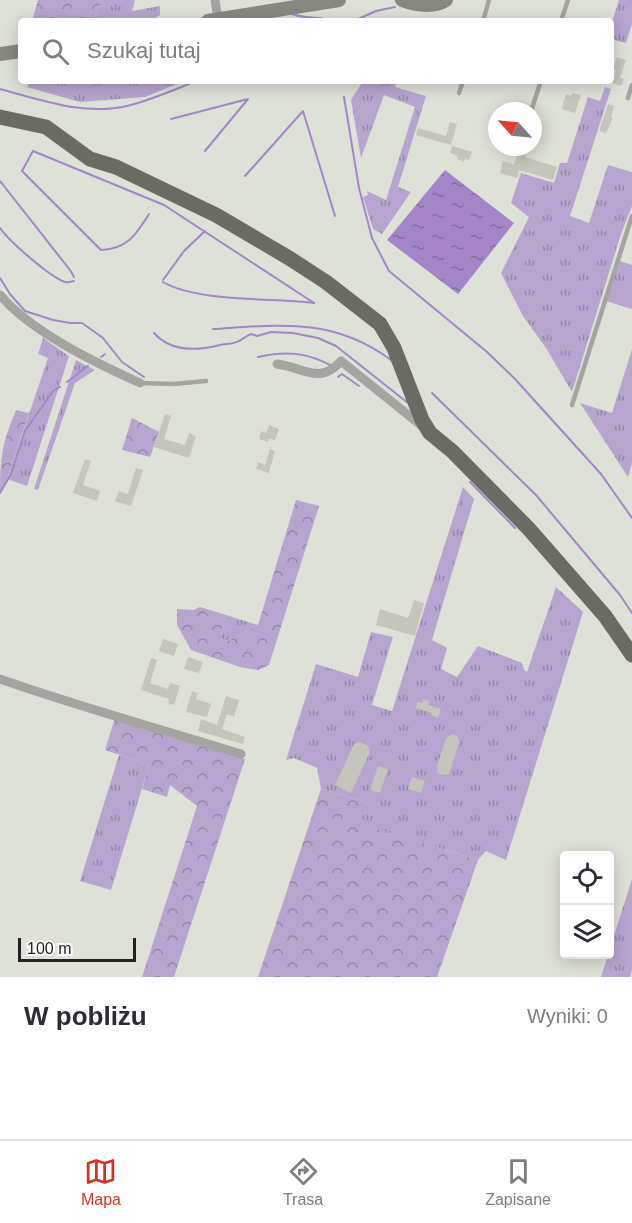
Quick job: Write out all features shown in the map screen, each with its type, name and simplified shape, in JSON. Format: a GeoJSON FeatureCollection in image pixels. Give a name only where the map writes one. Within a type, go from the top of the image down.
{"type":"FeatureCollection","features":[{"type":"Feature","properties":{"kind":"highway"},"geometry":{"type":"LineString","coordinates":[[0,117],[46,127],[79,152],[187,200],[289,258],[326,282],[380,324],[387,333],[422,420],[430,433],[452,451],[532,532],[605,616],[632,655]]}},
{"type":"Feature","properties":{"kind":"main road"},"geometry":{"type":"LineString","coordinates":[[226,18],[339,0]]}},
{"type":"Feature","properties":{"kind":"main road"},"geometry":{"type":"LineString","coordinates":[[402,0],[413,4],[437,4],[446,0]]}},
{"type":"Feature","properties":{"kind":"main road"},"geometry":{"type":"LineString","coordinates":[[0,54],[18,51]]}},
{"type":"Feature","properties":{"kind":"street"},"geometry":{"type":"LineString","coordinates":[[213,18],[215,0]]}},
{"type":"Feature","properties":{"kind":"street"},"geometry":{"type":"LineString","coordinates":[[0,295],[23,318],[88,358],[140,383]]}},
{"type":"Feature","properties":{"kind":"street"},"geometry":{"type":"LineString","coordinates":[[278,364],[324,374],[334,369],[341,361],[430,433]]}},
{"type":"Feature","properties":{"kind":"street"},"geometry":{"type":"LineString","coordinates":[[0,679],[59,700],[130,719],[241,754]]}},
{"type":"Feature","properties":{"kind":"lane"},"geometry":{"type":"LineString","coordinates":[[484,18],[489,0]]}},
{"type":"Feature","properties":{"kind":"lane"},"geometry":{"type":"LineString","coordinates":[[562,18],[568,0]]}},
{"type":"Feature","properties":{"kind":"lane"},"geometry":{"type":"LineString","coordinates":[[459,93],[462,84]]}},
{"type":"Feature","properties":{"kind":"lane"},"geometry":{"type":"LineString","coordinates":[[534,102],[540,84]]}},
{"type":"Feature","properties":{"kind":"lane"},"geometry":{"type":"LineString","coordinates":[[628,98],[632,85]]}},
{"type":"Feature","properties":{"kind":"lane"},"geometry":{"type":"LineString","coordinates":[[572,405],[632,216]]}},
{"type":"Feature","properties":{"kind":"lane"},"geometry":{"type":"LineString","coordinates":[[140,383],[173,384],[206,381]]}},
{"type":"Feature","properties":{"kind":"green space"},"geometry":{"type":"Polygon","coordinates":[[[38,0],[101,0],[95,18],[33,18],[38,0]]]}},
{"type":"Feature","properties":{"kind":"green space"},"geometry":{"type":"Polygon","coordinates":[[[101,0],[135,0],[132,11],[160,6],[160,15],[155,18],[95,18],[101,0]]]}},
{"type":"Feature","properties":{"kind":"green space"},"geometry":{"type":"Polygon","coordinates":[[[619,0],[632,0],[632,24],[626,43],[614,40],[613,18],[619,0]]]}},
{"type":"Feature","properties":{"kind":"green space"},"geometry":{"type":"Polygon","coordinates":[[[29,84],[177,84],[145,97],[80,102],[27,87],[29,84]]]}},
{"type":"Feature","properties":{"kind":"green space"},"geometry":{"type":"Polygon","coordinates":[[[361,84],[396,84],[395,87],[426,96],[398,187],[411,192],[382,234],[373,229],[363,197],[368,195],[367,191],[386,200],[415,107],[384,95],[361,158],[351,100],[361,84]]]}},
{"type":"Feature","properties":{"kind":"green space"},"geometry":{"type":"Polygon","coordinates":[[[605,87],[611,89],[570,216],[589,223],[608,165],[632,172],[632,206],[621,234],[572,392],[546,348],[523,316],[501,273],[529,217],[511,203],[521,173],[554,183],[560,163],[567,163],[588,97],[600,101],[605,87]]]}},
{"type":"Feature","properties":{"kind":"green space"},"geometry":{"type":"Polygon","coordinates":[[[620,261],[632,265],[632,309],[606,301],[620,261]]]}},
{"type":"Feature","properties":{"kind":"green space"},"geometry":{"type":"Polygon","coordinates":[[[43,338],[69,356],[27,486],[7,479],[48,358],[38,354],[43,338]]]}},
{"type":"Feature","properties":{"kind":"green space"},"geometry":{"type":"Polygon","coordinates":[[[632,349],[632,463],[628,477],[580,403],[612,413],[632,349]]]}},
{"type":"Feature","properties":{"kind":"green space"},"geometry":{"type":"Polygon","coordinates":[[[76,360],[95,370],[75,383],[38,490],[34,489],[76,360]]]}},
{"type":"Feature","properties":{"kind":"green space"},"geometry":{"type":"Polygon","coordinates":[[[16,410],[29,413],[6,482],[0,493],[3,451],[16,410]]]}},
{"type":"Feature","properties":{"kind":"green space"},"geometry":{"type":"Polygon","coordinates":[[[132,418],[159,432],[150,457],[122,450],[132,418]]]}},
{"type":"Feature","properties":{"kind":"green space"},"geometry":{"type":"Polygon","coordinates":[[[463,487],[474,499],[432,640],[447,648],[441,669],[457,677],[478,646],[522,663],[527,672],[556,587],[583,612],[506,860],[486,851],[478,860],[362,825],[367,802],[321,789],[317,768],[294,758],[286,760],[316,664],[358,677],[371,632],[393,637],[372,705],[392,711],[463,487]]]}},
{"type":"Feature","properties":{"kind":"green space"},"geometry":{"type":"Polygon","coordinates":[[[296,500],[319,506],[269,665],[258,670],[240,667],[191,650],[177,625],[177,609],[193,610],[200,607],[226,615],[219,638],[228,641],[258,625],[296,500]]]}},
{"type":"Feature","properties":{"kind":"green space"},"geometry":{"type":"Polygon","coordinates":[[[226,615],[258,625],[228,641],[219,638],[226,615]]]}},
{"type":"Feature","properties":{"kind":"green space"},"geometry":{"type":"Polygon","coordinates":[[[115,718],[245,759],[174,977],[142,977],[197,806],[170,785],[167,797],[142,789],[149,765],[105,750],[115,718]]]}},
{"type":"Feature","properties":{"kind":"green space"},"geometry":{"type":"Polygon","coordinates":[[[119,755],[149,765],[111,890],[80,881],[119,755]]]}},
{"type":"Feature","properties":{"kind":"green space"},"geometry":{"type":"Polygon","coordinates":[[[321,789],[367,802],[363,825],[478,860],[437,977],[258,977],[321,789]]]}},
{"type":"Feature","properties":{"kind":"green space"},"geometry":{"type":"Polygon","coordinates":[[[632,879],[632,970],[630,977],[601,977],[607,959],[614,959],[614,936],[632,879]]]}},
{"type":"Feature","properties":{"kind":"water"},"geometry":{"type":"Polygon","coordinates":[[[445,170],[514,223],[458,294],[387,240],[445,170]]]}},
{"type":"Feature","properties":{"kind":"building"},"geometry":{"type":"Polygon","coordinates":[[[617,57],[626,60],[620,78],[624,79],[621,86],[614,84],[616,70],[614,66],[617,57]]]}},
{"type":"Feature","properties":{"kind":"building"},"geometry":{"type":"Polygon","coordinates":[[[572,93],[581,95],[575,113],[562,109],[566,94],[571,96],[572,93]]]}},
{"type":"Feature","properties":{"kind":"building"},"geometry":{"type":"Polygon","coordinates":[[[608,104],[614,106],[611,117],[613,118],[606,133],[599,131],[608,104]]]}},
{"type":"Feature","properties":{"kind":"building"},"geometry":{"type":"Polygon","coordinates":[[[450,122],[457,124],[451,145],[416,135],[418,128],[446,136],[450,122]]]}},
{"type":"Feature","properties":{"kind":"building"},"geometry":{"type":"Polygon","coordinates":[[[452,146],[472,152],[469,160],[465,159],[464,162],[457,159],[458,156],[450,153],[452,146]]]}},
{"type":"Feature","properties":{"kind":"building"},"geometry":{"type":"Polygon","coordinates":[[[517,156],[525,156],[557,167],[553,180],[519,170],[517,178],[500,173],[503,161],[514,165],[517,156]]]}},
{"type":"Feature","properties":{"kind":"building"},"geometry":{"type":"Polygon","coordinates":[[[165,414],[171,416],[164,439],[185,445],[189,433],[196,436],[189,458],[154,447],[165,414]]]}},
{"type":"Feature","properties":{"kind":"building"},"geometry":{"type":"Polygon","coordinates":[[[269,425],[279,429],[275,440],[269,438],[268,442],[259,439],[261,431],[266,433],[269,425]]]}},
{"type":"Feature","properties":{"kind":"building"},"geometry":{"type":"Polygon","coordinates":[[[270,449],[275,451],[269,473],[256,469],[258,462],[265,465],[270,449]]]}},
{"type":"Feature","properties":{"kind":"building"},"geometry":{"type":"Polygon","coordinates":[[[85,459],[91,461],[83,485],[100,491],[97,501],[73,493],[85,459]]]}},
{"type":"Feature","properties":{"kind":"building"},"geometry":{"type":"Polygon","coordinates":[[[136,468],[143,470],[131,506],[115,501],[119,491],[128,494],[136,468]]]}},
{"type":"Feature","properties":{"kind":"building"},"geometry":{"type":"Polygon","coordinates":[[[414,600],[424,603],[415,636],[376,625],[380,609],[408,618],[414,600]]]}},
{"type":"Feature","properties":{"kind":"building"},"geometry":{"type":"Polygon","coordinates":[[[163,639],[178,644],[174,656],[159,651],[163,639]]]}},
{"type":"Feature","properties":{"kind":"building"},"geometry":{"type":"Polygon","coordinates":[[[188,657],[203,662],[199,673],[184,669],[188,657]]]}},
{"type":"Feature","properties":{"kind":"building"},"geometry":{"type":"Polygon","coordinates":[[[151,658],[157,660],[150,683],[168,689],[170,683],[180,686],[174,705],[168,703],[169,699],[141,690],[151,658]]]}},
{"type":"Feature","properties":{"kind":"building"},"geometry":{"type":"Polygon","coordinates":[[[192,691],[198,693],[196,699],[211,704],[207,717],[186,712],[192,691]]]}},
{"type":"Feature","properties":{"kind":"building"},"geometry":{"type":"Polygon","coordinates":[[[226,696],[239,700],[234,717],[227,714],[222,729],[245,737],[243,744],[198,731],[201,719],[217,725],[226,696]]]}},
{"type":"Feature","properties":{"kind":"building"},"geometry":{"type":"Polygon","coordinates":[[[423,699],[430,701],[428,705],[441,709],[438,718],[431,715],[432,713],[416,708],[417,702],[422,703],[423,699]]]}},
{"type":"Feature","properties":{"kind":"building"},"geometry":{"type":"Polygon","coordinates":[[[453,734],[458,737],[459,743],[449,774],[441,775],[437,772],[437,766],[446,738],[453,734]]]}},
{"type":"Feature","properties":{"kind":"building"},"geometry":{"type":"Polygon","coordinates":[[[360,742],[368,746],[370,752],[351,793],[335,785],[354,744],[360,742]]]}},
{"type":"Feature","properties":{"kind":"building"},"geometry":{"type":"Polygon","coordinates":[[[378,766],[388,769],[380,793],[370,790],[378,766]]]}},
{"type":"Feature","properties":{"kind":"building"},"geometry":{"type":"Polygon","coordinates":[[[412,777],[425,781],[421,793],[408,789],[412,777]]]}},
{"type":"Feature","properties":{"kind":"waterway"},"geometry":{"type":"LineString","coordinates":[[361,18],[376,11],[395,7]]}},
{"type":"Feature","properties":{"kind":"waterway"},"geometry":{"type":"LineString","coordinates":[[290,13],[321,18]]}},
{"type":"Feature","properties":{"kind":"waterway"},"geometry":{"type":"LineString","coordinates":[[0,89],[79,108],[111,109],[145,101],[189,84]]}},
{"type":"Feature","properties":{"kind":"waterway"},"geometry":{"type":"LineString","coordinates":[[344,97],[359,188],[372,238],[389,271],[487,352],[515,379],[601,474],[632,518]]}},
{"type":"Feature","properties":{"kind":"waterway"},"geometry":{"type":"LineString","coordinates":[[171,119],[248,99],[205,151]]}},
{"type":"Feature","properties":{"kind":"waterway"},"geometry":{"type":"LineString","coordinates":[[245,176],[303,111],[335,216]]}},
{"type":"Feature","properties":{"kind":"waterway"},"geometry":{"type":"LineString","coordinates":[[149,214],[130,240],[118,247],[101,250],[22,171],[33,151],[164,205],[314,303]]}},
{"type":"Feature","properties":{"kind":"waterway"},"geometry":{"type":"LineString","coordinates":[[0,181],[74,277]]}},
{"type":"Feature","properties":{"kind":"waterway"},"geometry":{"type":"LineString","coordinates":[[0,228],[40,266],[58,279],[65,282],[74,281]]}},
{"type":"Feature","properties":{"kind":"waterway"},"geometry":{"type":"LineString","coordinates":[[163,280],[184,251],[205,231]]}},
{"type":"Feature","properties":{"kind":"waterway"},"geometry":{"type":"LineString","coordinates":[[0,278],[25,311],[53,320],[82,323],[103,338],[122,362],[144,377]]}},
{"type":"Feature","properties":{"kind":"waterway"},"geometry":{"type":"LineString","coordinates":[[163,282],[195,293],[215,296],[314,303]]}},
{"type":"Feature","properties":{"kind":"waterway"},"geometry":{"type":"LineString","coordinates":[[213,329],[283,326],[327,330],[348,336],[391,360]]}},
{"type":"Feature","properties":{"kind":"waterway"},"geometry":{"type":"LineString","coordinates":[[154,333],[168,344],[193,349],[232,343],[251,334],[257,336],[271,332],[318,338],[336,346],[408,403]]}},
{"type":"Feature","properties":{"kind":"waterway"},"geometry":{"type":"LineString","coordinates":[[101,357],[105,354]]}},
{"type":"Feature","properties":{"kind":"waterway"},"geometry":{"type":"LineString","coordinates":[[258,357],[295,354],[312,357],[330,365]]}},
{"type":"Feature","properties":{"kind":"waterway"},"geometry":{"type":"LineString","coordinates":[[67,382],[88,366]]}},
{"type":"Feature","properties":{"kind":"waterway"},"geometry":{"type":"LineString","coordinates":[[338,377],[342,374],[359,386]]}},
{"type":"Feature","properties":{"kind":"waterway"},"geometry":{"type":"LineString","coordinates":[[0,493],[11,474],[25,431],[53,391],[60,387]]}},
{"type":"Feature","properties":{"kind":"waterway"},"geometry":{"type":"LineString","coordinates":[[432,393],[536,495],[620,595],[632,613]]}},
{"type":"Feature","properties":{"kind":"waterway"},"geometry":{"type":"LineString","coordinates":[[470,482],[515,528]]}}]}
